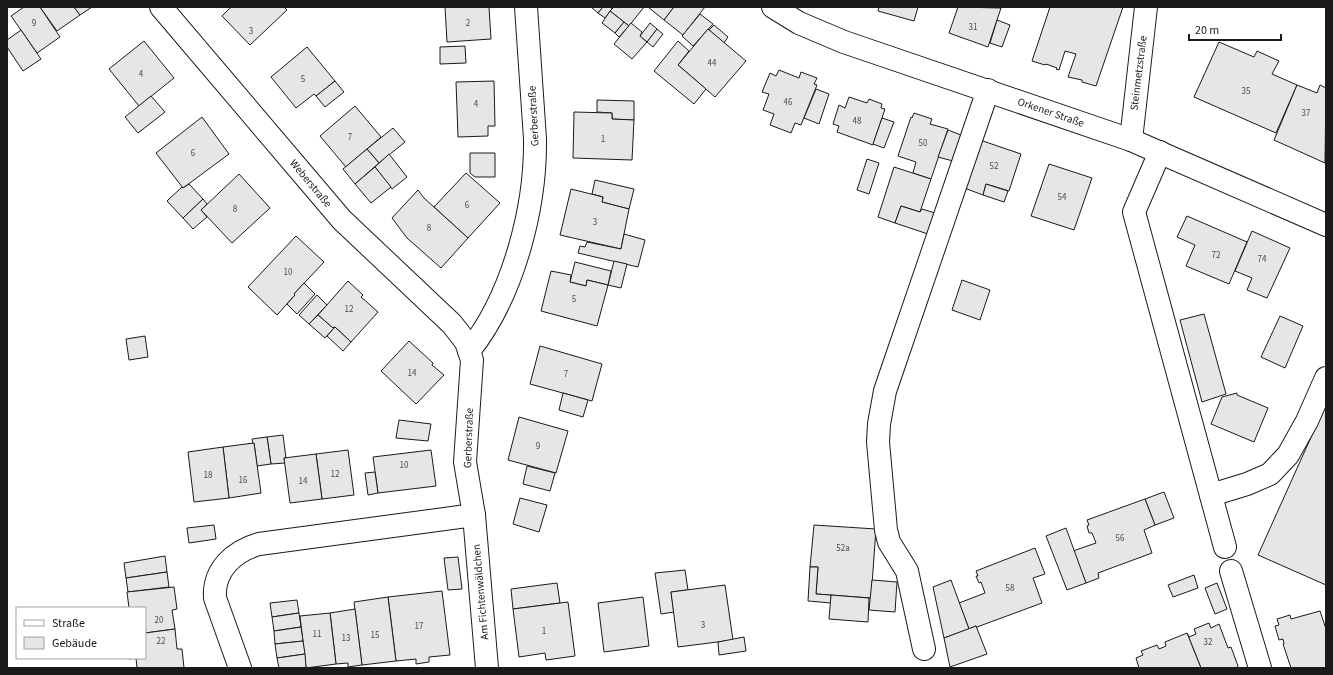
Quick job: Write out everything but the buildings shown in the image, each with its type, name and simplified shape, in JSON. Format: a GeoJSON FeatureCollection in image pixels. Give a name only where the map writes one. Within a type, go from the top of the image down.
{"type":"FeatureCollection","features":[{"type":"Feature","properties":{"kind":"street","name":"Weberstraße"},"geometry":{"type":"LineString","coordinates":[[162,7],[334,211],[356,234],[452,324],[466,342],[469,351]]}},
{"type":"Feature","properties":{"kind":"street","name":"Gerberstraße"},"geometry":{"type":"LineString","coordinates":[[474,515],[465,462],[472,368],[469,351],[489,323],[505,288],[524,231],[533,188],[535,156],[526,7]]}},
{"type":"Feature","properties":{"kind":"street","name":"Orkener Straße"},"geometry":{"type":"LineString","coordinates":[[773,7],[799,23],[822,33],[1130,140],[1326,225]]}},
{"type":"Feature","properties":{"kind":"street","name":"Steinmetzstraße"},"geometry":{"type":"LineString","coordinates":[[1130,140],[1146,7]]}},
{"type":"Feature","properties":{"kind":"street"},"geometry":{"type":"LineString","coordinates":[[924,650],[907,571],[887,536],[879,461],[879,424],[885,391],[988,90]]}},
{"type":"Feature","properties":{"kind":"street"},"geometry":{"type":"LineString","coordinates":[[1160,152],[1134,212],[1225,547]]}},
{"type":"Feature","properties":{"kind":"street"},"geometry":{"type":"LineString","coordinates":[[1211,495],[1246,484],[1270,474],[1288,455],[1307,421],[1326,378]]}},
{"type":"Feature","properties":{"kind":"street"},"geometry":{"type":"LineString","coordinates":[[240,668],[215,598],[214,589],[216,580],[221,571],[240,552],[259,544],[474,515]]}},
{"type":"Feature","properties":{"kind":"street","name":"Am Fichtenwäldchen"},"geometry":{"type":"LineString","coordinates":[[474,515],[487,668]]}},
{"type":"Feature","properties":{"kind":"street"},"geometry":{"type":"LineString","coordinates":[[1231,571],[1260,668]]}}]}
